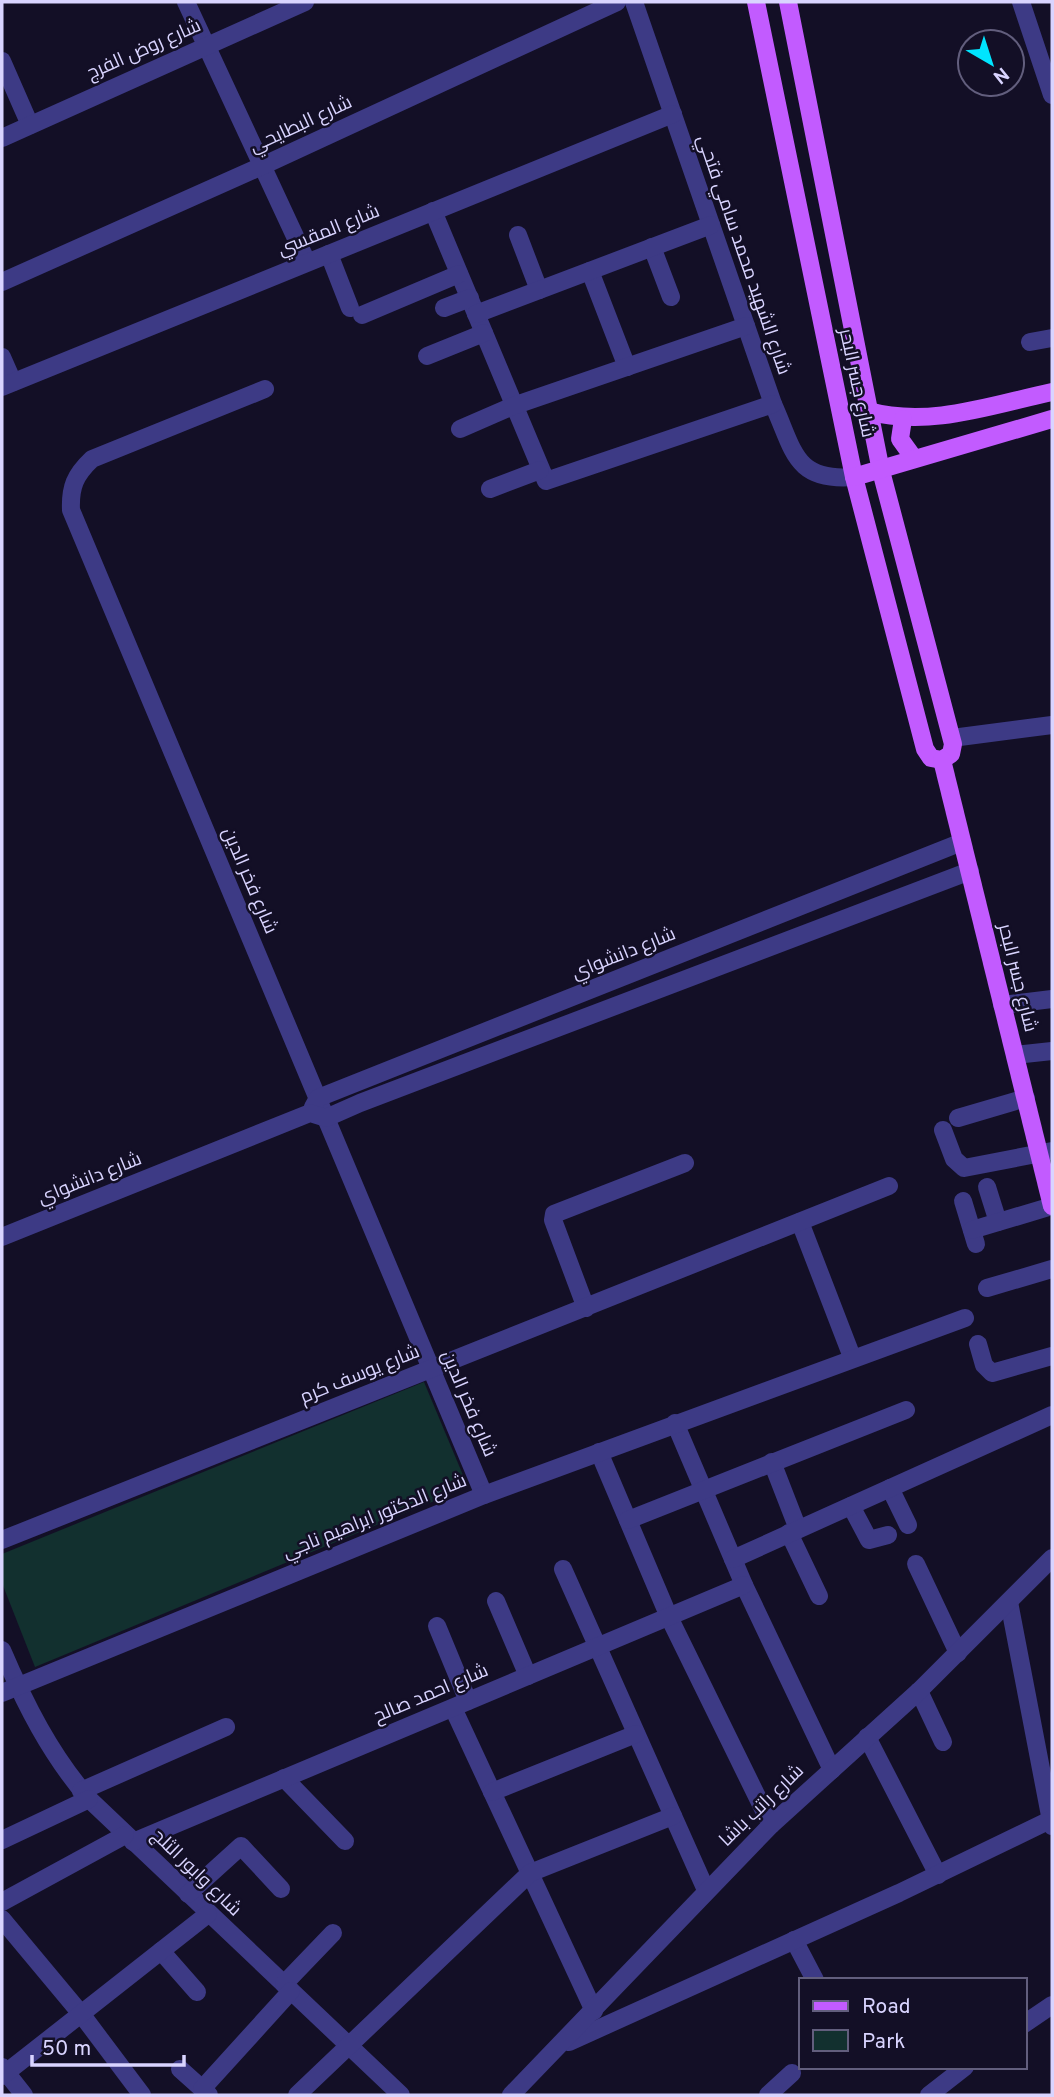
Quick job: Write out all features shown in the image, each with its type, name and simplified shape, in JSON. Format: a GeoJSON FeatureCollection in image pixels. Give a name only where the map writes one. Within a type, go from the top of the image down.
{"type":"FeatureCollection","features":[{"type":"Feature","properties":{"kind":"main road","name":"شارع جسر البحر"},"geometry":{"type":"LineString","coordinates":[[756,2],[854,477],[925,749],[931,758],[942,760],[1026,1098],[1046,1152],[1052,1206]]}},
{"type":"Feature","properties":{"kind":"main road","name":"شارع جسر البحر"},"geometry":{"type":"LineString","coordinates":[[788,2],[881,471],[952,738]]}},
{"type":"Feature","properties":{"kind":"main road"},"geometry":{"type":"LineString","coordinates":[[868,411],[903,419],[931,418],[1052,392]]}},
{"type":"Feature","properties":{"kind":"main road"},"geometry":{"type":"LineString","coordinates":[[903,419],[900,439],[913,457]]}},
{"type":"Feature","properties":{"kind":"main road"},"geometry":{"type":"LineString","coordinates":[[854,477],[881,471],[913,457],[1052,419]]}},
{"type":"Feature","properties":{"kind":"main road"},"geometry":{"type":"LineString","coordinates":[[942,760],[951,754],[952,738]]}},
{"type":"Feature","properties":{"kind":"street"},"geometry":{"type":"LineString","coordinates":[[187,2],[307,262]]}},
{"type":"Feature","properties":{"kind":"street","name":"شارع روض الفرج"},"geometry":{"type":"LineString","coordinates":[[2,138],[305,2]]}},
{"type":"Feature","properties":{"kind":"street","name":"شارع البطايحي"},"geometry":{"type":"LineString","coordinates":[[2,282],[262,166],[617,2]]}},
{"type":"Feature","properties":{"kind":"street","name":"شارع الشهيد محمد سامي فتحي"},"geometry":{"type":"LineString","coordinates":[[634,2],[773,404],[805,468],[822,477],[854,477]]}},
{"type":"Feature","properties":{"kind":"street"},"geometry":{"type":"LineString","coordinates":[[1021,2],[1052,95]]}},
{"type":"Feature","properties":{"kind":"street"},"geometry":{"type":"LineString","coordinates":[[2,61],[30,125]]}},
{"type":"Feature","properties":{"kind":"street","name":"شارع المقسي"},"geometry":{"type":"LineString","coordinates":[[7,385],[673,114]]}},
{"type":"Feature","properties":{"kind":"street"},"geometry":{"type":"LineString","coordinates":[[433,211],[543,475]]}},
{"type":"Feature","properties":{"kind":"street"},"geometry":{"type":"LineString","coordinates":[[444,308],[473,306],[539,290],[711,225]]}},
{"type":"Feature","properties":{"kind":"street"},"geometry":{"type":"LineString","coordinates":[[518,235],[539,290]]}},
{"type":"Feature","properties":{"kind":"street"},"geometry":{"type":"LineString","coordinates":[[652,247],[671,297]]}},
{"type":"Feature","properties":{"kind":"street"},"geometry":{"type":"LineString","coordinates":[[329,254],[356,311],[459,274]]}},
{"type":"Feature","properties":{"kind":"street"},"geometry":{"type":"LineString","coordinates":[[590,271],[627,367]]}},
{"type":"Feature","properties":{"kind":"street"},"geometry":{"type":"LineString","coordinates":[[460,429],[513,406],[746,326]]}},
{"type":"Feature","properties":{"kind":"street"},"geometry":{"type":"LineString","coordinates":[[426,356],[484,333]]}},
{"type":"Feature","properties":{"kind":"street"},"geometry":{"type":"LineString","coordinates":[[1030,342],[1052,338]]}},
{"type":"Feature","properties":{"kind":"street"},"geometry":{"type":"LineString","coordinates":[[2,357],[7,385]]}},
{"type":"Feature","properties":{"kind":"street","name":"شارع فخر الدين"},"geometry":{"type":"LineString","coordinates":[[265,389],[92,459],[78,472],[70,490],[71,510],[318,1110],[484,1495]]}},
{"type":"Feature","properties":{"kind":"street"},"geometry":{"type":"LineString","coordinates":[[490,488],[543,475],[773,404]]}},
{"type":"Feature","properties":{"kind":"street"},"geometry":{"type":"LineString","coordinates":[[952,738],[1052,724]]}},
{"type":"Feature","properties":{"kind":"street","name":"شارع دانشواي"},"geometry":{"type":"LineString","coordinates":[[2,1237],[318,1110],[962,842]]}},
{"type":"Feature","properties":{"kind":"street","name":"شارع دانشواي"},"geometry":{"type":"LineString","coordinates":[[318,1110],[386,1093],[970,871]]}},
{"type":"Feature","properties":{"kind":"street"},"geometry":{"type":"LineString","coordinates":[[1002,1005],[1052,999]]}},
{"type":"Feature","properties":{"kind":"street"},"geometry":{"type":"LineString","coordinates":[[1015,1055],[1052,1051]]}},
{"type":"Feature","properties":{"kind":"street"},"geometry":{"type":"LineString","coordinates":[[958,1118],[1026,1098]]}},
{"type":"Feature","properties":{"kind":"street"},"geometry":{"type":"LineString","coordinates":[[943,1130],[954,1159],[964,1168],[1046,1152]]}},
{"type":"Feature","properties":{"kind":"street"},"geometry":{"type":"LineString","coordinates":[[586,1308],[553,1216],[685,1164]]}},
{"type":"Feature","properties":{"kind":"street","name":"شارع يوسف كرم"},"geometry":{"type":"LineString","coordinates":[[2,1540],[889,1186]]}},
{"type":"Feature","properties":{"kind":"street"},"geometry":{"type":"LineString","coordinates":[[987,1187],[998,1222]]}},
{"type":"Feature","properties":{"kind":"street"},"geometry":{"type":"LineString","coordinates":[[964,1201],[974,1237],[998,1222],[1052,1206]]}},
{"type":"Feature","properties":{"kind":"street"},"geometry":{"type":"LineString","coordinates":[[800,1222],[852,1357]]}},
{"type":"Feature","properties":{"kind":"street"},"geometry":{"type":"LineString","coordinates":[[987,1288],[1052,1269]]}},
{"type":"Feature","properties":{"kind":"street","name":"شارع الدكتور ابراهيم ناجي"},"geometry":{"type":"LineString","coordinates":[[10,1690],[484,1495],[852,1357],[965,1318]]}},
{"type":"Feature","properties":{"kind":"street"},"geometry":{"type":"LineString","coordinates":[[978,1344],[984,1365],[992,1373],[1052,1356]]}},
{"type":"Feature","properties":{"kind":"street"},"geometry":{"type":"LineString","coordinates":[[628,1520],[906,1409]]}},
{"type":"Feature","properties":{"kind":"street"},"geometry":{"type":"LineString","coordinates":[[733,1559],[1052,1415]]}},
{"type":"Feature","properties":{"kind":"street"},"geometry":{"type":"LineString","coordinates":[[675,1423],[744,1586],[832,1769]]}},
{"type":"Feature","properties":{"kind":"street"},"geometry":{"type":"LineString","coordinates":[[599,1452],[669,1617],[771,1825]]}},
{"type":"Feature","properties":{"kind":"street"},"geometry":{"type":"LineString","coordinates":[[772,1462],[793,1531],[819,1596]]}},
{"type":"Feature","properties":{"kind":"street"},"geometry":{"type":"LineString","coordinates":[[890,1488],[908,1525]]}},
{"type":"Feature","properties":{"kind":"street"},"geometry":{"type":"LineString","coordinates":[[851,1506],[869,1540],[888,1535]]}},
{"type":"Feature","properties":{"kind":"street","name":"شارع راتب باشا"},"geometry":{"type":"LineString","coordinates":[[511,2095],[771,1825],[919,1691],[1052,1558]]}},
{"type":"Feature","properties":{"kind":"street"},"geometry":{"type":"LineString","coordinates":[[916,1564],[958,1653]]}},
{"type":"Feature","properties":{"kind":"street"},"geometry":{"type":"LineString","coordinates":[[563,1569],[706,1890]]}},
{"type":"Feature","properties":{"kind":"street","name":"شارع احمد صالح"},"geometry":{"type":"LineString","coordinates":[[3,1901],[129,1838],[284,1778],[744,1586]]}},
{"type":"Feature","properties":{"kind":"street"},"geometry":{"type":"LineString","coordinates":[[496,1601],[528,1676]]}},
{"type":"Feature","properties":{"kind":"street"},"geometry":{"type":"LineString","coordinates":[[558,2047],[1052,1822],[1009,1602]]}},
{"type":"Feature","properties":{"kind":"street"},"geometry":{"type":"LineString","coordinates":[[437,1626],[492,1792],[594,2011]]}},
{"type":"Feature","properties":{"kind":"street","name":"شارع وابور الثلج"},"geometry":{"type":"LineString","coordinates":[[2,1650],[10,1690],[85,1795],[401,2095]]}},
{"type":"Feature","properties":{"kind":"street"},"geometry":{"type":"LineString","coordinates":[[919,1691],[943,1742]]}},
{"type":"Feature","properties":{"kind":"street"},"geometry":{"type":"LineString","coordinates":[[2,1840],[85,1795],[226,1727]]}},
{"type":"Feature","properties":{"kind":"street"},"geometry":{"type":"LineString","coordinates":[[492,1792],[636,1734]]}},
{"type":"Feature","properties":{"kind":"street"},"geometry":{"type":"LineString","coordinates":[[867,1737],[938,1875]]}},
{"type":"Feature","properties":{"kind":"street"},"geometry":{"type":"LineString","coordinates":[[284,1778],[345,1841]]}},
{"type":"Feature","properties":{"kind":"street"},"geometry":{"type":"LineString","coordinates":[[297,2095],[530,1873],[673,1816]]}},
{"type":"Feature","properties":{"kind":"street"},"geometry":{"type":"LineString","coordinates":[[188,1894],[242,1846],[281,1889]]}},
{"type":"Feature","properties":{"kind":"street"},"geometry":{"type":"LineString","coordinates":[[24,2095],[3,2072],[82,2015],[208,1914]]}},
{"type":"Feature","properties":{"kind":"street"},"geometry":{"type":"LineString","coordinates":[[2,1919],[82,2015],[142,2095]]}},
{"type":"Feature","properties":{"kind":"street"},"geometry":{"type":"LineString","coordinates":[[180,2069],[205,2092],[333,1933]]}},
{"type":"Feature","properties":{"kind":"street"},"geometry":{"type":"LineString","coordinates":[[794,1940],[814,1978]]}},
{"type":"Feature","properties":{"kind":"street"},"geometry":{"type":"LineString","coordinates":[[161,1951],[197,1992]]}},
{"type":"Feature","properties":{"kind":"street"},"geometry":{"type":"LineString","coordinates":[[1026,2023],[1052,2005]]}},
{"type":"Feature","properties":{"kind":"street"},"geometry":{"type":"LineString","coordinates":[[929,2095],[962,2069]]}},
{"type":"Feature","properties":{"kind":"street"},"geometry":{"type":"LineString","coordinates":[[768,2095],[792,2073]]}},
{"type":"Feature","properties":{"kind":"green space"},"geometry":{"type":"Polygon","coordinates":[[[424,1382],[468,1487],[35,1667],[2,1583],[2,1554],[424,1382]]]}}]}
